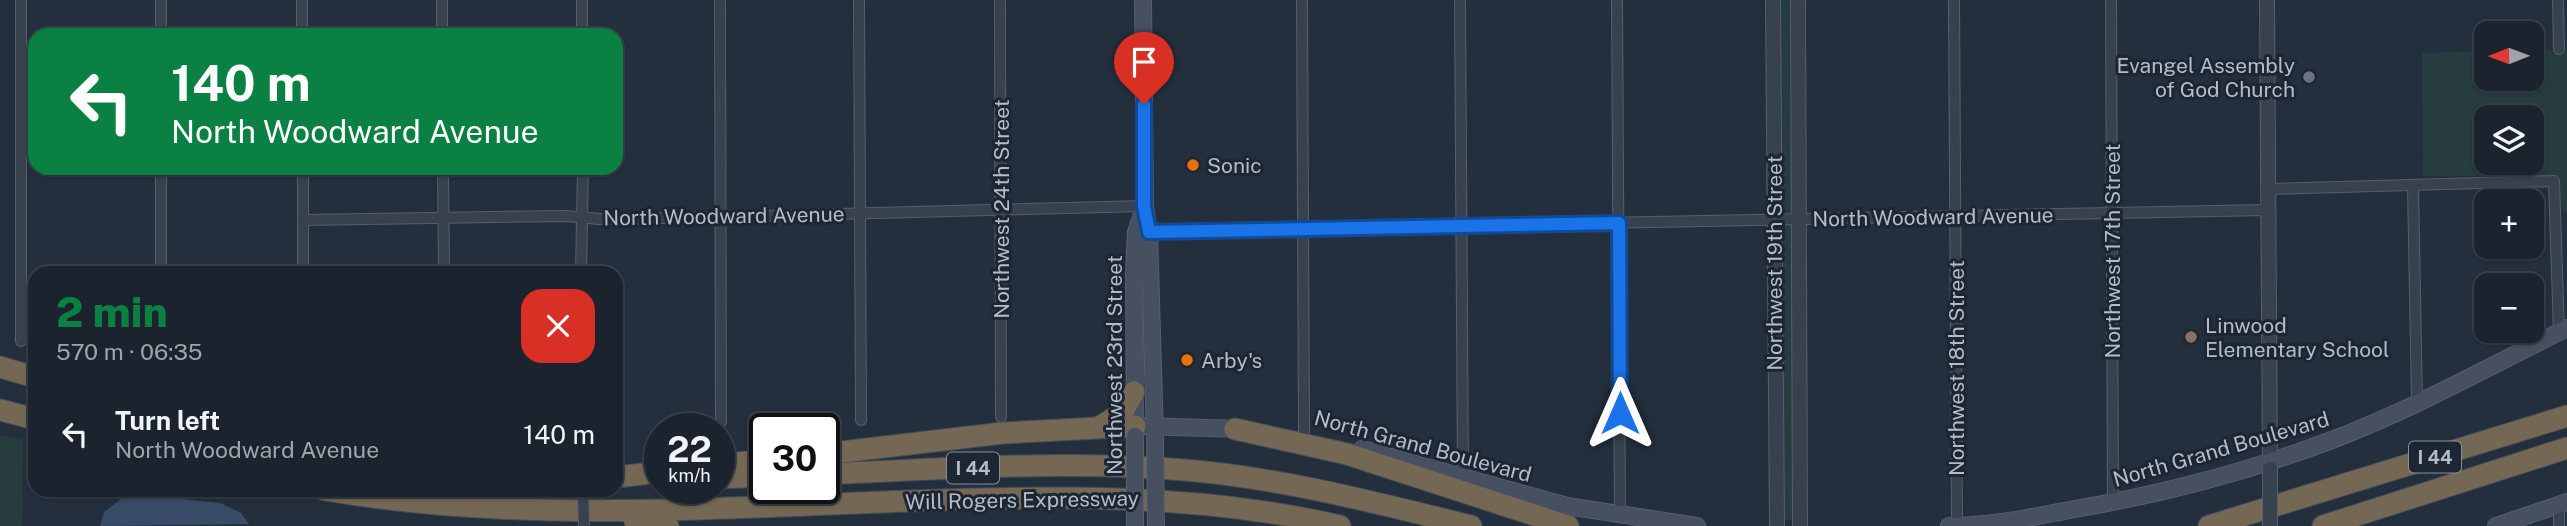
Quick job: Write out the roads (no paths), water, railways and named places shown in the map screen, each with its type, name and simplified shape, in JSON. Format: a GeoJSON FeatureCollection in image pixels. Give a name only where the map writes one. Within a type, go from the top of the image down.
{"type":"FeatureCollection","features":[{"type":"Feature","properties":{"kind":"highway"},"geometry":{"type":"LineString","coordinates":[[0,367],[28,375]]}},
{"type":"Feature","properties":{"kind":"highway"},"geometry":{"type":"LineString","coordinates":[[1101,426],[1122,413],[1134,392]]}},
{"type":"Feature","properties":{"kind":"highway"},"geometry":{"type":"LineString","coordinates":[[0,410],[28,417]]}},
{"type":"Feature","properties":{"kind":"highway","name":"I 44"},"geometry":{"type":"LineString","coordinates":[[2209,526],[2567,416]]}},
{"type":"Feature","properties":{"kind":"highway"},"geometry":{"type":"LineString","coordinates":[[840,452],[1003,433],[1101,426],[1145,431]]}},
{"type":"Feature","properties":{"kind":"highway"},"geometry":{"type":"LineString","coordinates":[[1235,429],[1347,454],[1568,526]]}},
{"type":"Feature","properties":{"kind":"highway","name":"I 44"},"geometry":{"type":"LineString","coordinates":[[2323,526],[2567,448]]}},
{"type":"Feature","properties":{"kind":"highway","name":"Will Rogers Expressway"},"geometry":{"type":"LineString","coordinates":[[840,473],[1073,464],[1184,470],[1319,490],[1471,526]]}},
{"type":"Feature","properties":{"kind":"highway"},"geometry":{"type":"LineString","coordinates":[[623,477],[644,474]]}},
{"type":"Feature","properties":{"kind":"highway"},"geometry":{"type":"LineString","coordinates":[[623,478],[644,479]]}},
{"type":"Feature","properties":{"kind":"highway","name":"Will Rogers Expressway"},"geometry":{"type":"LineString","coordinates":[[378,497],[446,506],[601,513],[1084,496],[1219,505],[1339,526]]}},
{"type":"Feature","properties":{"kind":"highway"},"geometry":{"type":"LineString","coordinates":[[601,513],[668,526]]}},
{"type":"Feature","properties":{"kind":"main road","name":"Northwest 23rd Street"},"geometry":{"type":"LineString","coordinates":[[1135,526],[1145,431],[1134,392],[1144,206],[1143,0]]}},
{"type":"Feature","properties":{"kind":"main road","name":"Northwest 23rd Street"},"geometry":{"type":"LineString","coordinates":[[1143,232],[1145,431],[1156,526]]}},
{"type":"Feature","properties":{"kind":"main road","name":"North Grand Boulevard"},"geometry":{"type":"LineString","coordinates":[[1949,526],[2009,521],[2113,503],[2270,465],[2417,404],[2563,330]]}},
{"type":"Feature","properties":{"kind":"main road","name":"North Grand Boulevard"},"geometry":{"type":"LineString","coordinates":[[1145,431],[1235,429],[1304,434],[1462,478],[1620,517],[1697,526]]}},
{"type":"Feature","properties":{"kind":"main road"},"geometry":{"type":"LineString","coordinates":[[2496,526],[2563,503]]}},
{"type":"Feature","properties":{"kind":"street"},"geometry":{"type":"LineString","coordinates":[[21,0],[21,341]]}},
{"type":"Feature","properties":{"kind":"street"},"geometry":{"type":"LineString","coordinates":[[161,0],[161,28]]}},
{"type":"Feature","properties":{"kind":"street"},"geometry":{"type":"LineString","coordinates":[[302,0],[302,28]]}},
{"type":"Feature","properties":{"kind":"street"},"geometry":{"type":"LineString","coordinates":[[442,0],[442,28]]}},
{"type":"Feature","properties":{"kind":"street"},"geometry":{"type":"LineString","coordinates":[[582,0],[582,28]]}},
{"type":"Feature","properties":{"kind":"street"},"geometry":{"type":"LineString","coordinates":[[720,0],[721,413]]}},
{"type":"Feature","properties":{"kind":"street"},"geometry":{"type":"LineString","coordinates":[[859,0],[861,420]]}},
{"type":"Feature","properties":{"kind":"street","name":"Northwest 24th Street"},"geometry":{"type":"LineString","coordinates":[[1000,0],[1001,417]]}},
{"type":"Feature","properties":{"kind":"street"},"geometry":{"type":"LineString","coordinates":[[1302,0],[1304,434]]}},
{"type":"Feature","properties":{"kind":"street"},"geometry":{"type":"LineString","coordinates":[[1460,0],[1462,478]]}},
{"type":"Feature","properties":{"kind":"street"},"geometry":{"type":"LineString","coordinates":[[1617,0],[1620,517]]}},
{"type":"Feature","properties":{"kind":"street","name":"Northwest 19th Street"},"geometry":{"type":"LineString","coordinates":[[1773,0],[1777,526]]}},
{"type":"Feature","properties":{"kind":"street","name":"Northwest 19th Street"},"geometry":{"type":"LineString","coordinates":[[1798,0],[1800,526]]}},
{"type":"Feature","properties":{"kind":"street","name":"Northwest 18th Street"},"geometry":{"type":"LineString","coordinates":[[1954,0],[1957,526]]}},
{"type":"Feature","properties":{"kind":"street","name":"Northwest 17th Street"},"geometry":{"type":"LineString","coordinates":[[2111,0],[2113,503]]}},
{"type":"Feature","properties":{"kind":"street"},"geometry":{"type":"LineString","coordinates":[[2267,0],[2270,526]]}},
{"type":"Feature","properties":{"kind":"street"},"geometry":{"type":"LineString","coordinates":[[2558,0],[2559,49]]}},
{"type":"Feature","properties":{"kind":"street"},"geometry":{"type":"LineString","coordinates":[[161,175],[162,266]]}},
{"type":"Feature","properties":{"kind":"street"},"geometry":{"type":"LineString","coordinates":[[303,175],[303,266]]}},
{"type":"Feature","properties":{"kind":"street"},"geometry":{"type":"LineString","coordinates":[[443,175],[444,266]]}},
{"type":"Feature","properties":{"kind":"street"},"geometry":{"type":"LineString","coordinates":[[581,266],[583,175]]}},
{"type":"Feature","properties":{"kind":"street"},"geometry":{"type":"LineString","coordinates":[[2268,189],[2554,181],[2563,330]]}},
{"type":"Feature","properties":{"kind":"street"},"geometry":{"type":"LineString","coordinates":[[2413,186],[2417,404]]}},
{"type":"Feature","properties":{"kind":"street","name":"North Woodward Avenue"},"geometry":{"type":"LineString","coordinates":[[303,220],[720,217],[1144,206]]}},
{"type":"Feature","properties":{"kind":"street","name":"North Woodward Avenue"},"geometry":{"type":"LineString","coordinates":[[1143,232],[2268,211]]}},
{"type":"Feature","properties":{"kind":"street"},"geometry":{"type":"LineString","coordinates":[[583,497],[584,526]]}},
{"type":"Feature","properties":{"kind":"street"},"geometry":{"type":"LineString","coordinates":[[2559,526],[2563,503]]}},
{"type":"Feature","properties":{"kind":"water"},"geometry":{"type":"Polygon","coordinates":[[[124,497],[178,497],[220,503],[241,513],[249,524],[100,526],[104,512],[124,497]]]}},
{"type":"Feature","properties":{"kind":"place","name":"Evangel Assembly of God Church"},"geometry":{"type":"Point","coordinates":[2309,77]}},
{"type":"Feature","properties":{"kind":"place","name":"Sonic"},"geometry":{"type":"Point","coordinates":[1193,165]}},
{"type":"Feature","properties":{"kind":"place","name":"Linwood Elementary School"},"geometry":{"type":"Point","coordinates":[2191,337]}},
{"type":"Feature","properties":{"kind":"place","name":"Arby's"},"geometry":{"type":"Point","coordinates":[1187,360]}}]}
